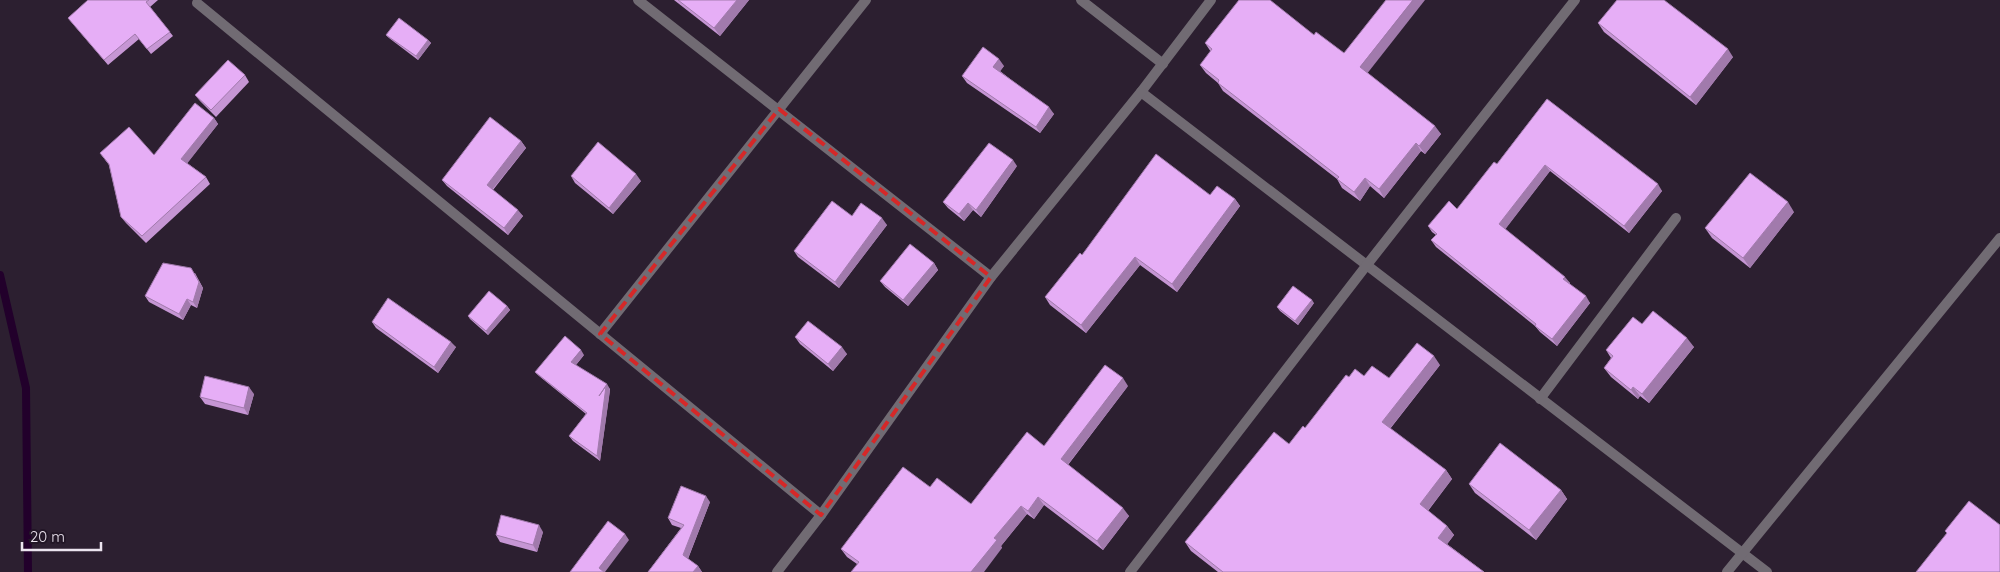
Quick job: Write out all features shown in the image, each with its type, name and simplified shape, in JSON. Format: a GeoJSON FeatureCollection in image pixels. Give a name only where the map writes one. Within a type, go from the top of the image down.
{"type":"FeatureCollection","features":[{"type":"Feature","properties":{"kind":"street"},"geometry":{"type":"LineString","coordinates":[[638,0],[991,277]]}},
{"type":"Feature","properties":{"kind":"street"},"geometry":{"type":"LineString","coordinates":[[600,334],[866,0]]}},
{"type":"Feature","properties":{"kind":"street"},"geometry":{"type":"LineString","coordinates":[[1080,0],[1163,64]]}},
{"type":"Feature","properties":{"kind":"street"},"geometry":{"type":"LineString","coordinates":[[777,572],[821,515],[991,277],[1141,92],[1211,0]]}},
{"type":"Feature","properties":{"kind":"street"},"geometry":{"type":"LineString","coordinates":[[1130,572],[1366,266],[1575,0]]}},
{"type":"Feature","properties":{"kind":"street"},"geometry":{"type":"LineString","coordinates":[[197,3],[821,515]]}},
{"type":"Feature","properties":{"kind":"street"},"geometry":{"type":"LineString","coordinates":[[1141,92],[1767,572]]}},
{"type":"Feature","properties":{"kind":"street"},"geometry":{"type":"LineString","coordinates":[[1540,398],[1676,218]]}},
{"type":"Feature","properties":{"kind":"street"},"geometry":{"type":"LineString","coordinates":[[1727,572],[2000,238]]}},
{"type":"Feature","properties":{"kind":"highlighted area"},"geometry":{"type":"Polygon","coordinates":[[[779,109],[991,277],[821,515],[600,334],[779,109]]]}},
{"type":"Feature","properties":{"kind":"building"},"geometry":{"type":"Polygon","coordinates":[[[88,0],[149,0],[146,2],[170,32],[147,49],[135,34],[104,60],[68,18],[88,0]]]}},
{"type":"Feature","properties":{"kind":"building"},"geometry":{"type":"Polygon","coordinates":[[[678,0],[737,0],[714,28],[678,0]]]}},
{"type":"Feature","properties":{"kind":"building"},"geometry":{"type":"Polygon","coordinates":[[[1239,0],[1270,0],[1314,35],[1316,32],[1344,53],[1386,0],[1413,0],[1360,67],[1435,126],[1419,146],[1416,143],[1379,189],[1365,178],[1354,192],[1337,179],[1339,177],[1218,83],[1219,80],[1200,65],[1212,49],[1205,43],[1239,0]]]}},
{"type":"Feature","properties":{"kind":"building"},"geometry":{"type":"Polygon","coordinates":[[[1617,0],[1664,0],[1728,49],[1690,97],[1598,23],[1617,0]]]}},
{"type":"Feature","properties":{"kind":"building"},"geometry":{"type":"Polygon","coordinates":[[[399,18],[428,40],[416,56],[386,35],[399,18]]]}},
{"type":"Feature","properties":{"kind":"building"},"geometry":{"type":"Polygon","coordinates":[[[983,47],[999,59],[993,67],[1049,107],[1036,127],[962,76],[983,47]]]}},
{"type":"Feature","properties":{"kind":"building"},"geometry":{"type":"Polygon","coordinates":[[[228,60],[245,75],[211,110],[195,95],[228,60]]]}},
{"type":"Feature","properties":{"kind":"building"},"geometry":{"type":"Polygon","coordinates":[[[1547,99],[1658,184],[1624,226],[1545,165],[1499,224],[1565,277],[1563,279],[1586,296],[1552,339],[1431,240],[1437,234],[1428,226],[1449,201],[1457,209],[1494,162],[1497,164],[1547,99]]]}},
{"type":"Feature","properties":{"kind":"building"},"geometry":{"type":"Polygon","coordinates":[[[195,103],[214,118],[181,159],[206,177],[142,236],[121,217],[109,164],[100,153],[129,127],[154,155],[195,103]]]}},
{"type":"Feature","properties":{"kind":"building"},"geometry":{"type":"Polygon","coordinates":[[[490,117],[521,141],[487,185],[518,210],[504,228],[442,180],[490,117]]]}},
{"type":"Feature","properties":{"kind":"building"},"geometry":{"type":"Polygon","coordinates":[[[598,142],[636,174],[609,208],[571,176],[598,142]]]}},
{"type":"Feature","properties":{"kind":"building"},"geometry":{"type":"Polygon","coordinates":[[[989,143],[1013,160],[976,210],[968,203],[959,214],[943,202],[989,143]]]}},
{"type":"Feature","properties":{"kind":"building"},"geometry":{"type":"Polygon","coordinates":[[[1156,154],[1210,195],[1217,186],[1235,199],[1172,284],[1135,257],[1081,325],[1045,297],[1080,253],[1082,255],[1156,154]]]}},
{"type":"Feature","properties":{"kind":"building"},"geometry":{"type":"Polygon","coordinates":[[[1750,173],[1788,202],[1743,258],[1705,228],[1750,173]]]}},
{"type":"Feature","properties":{"kind":"building"},"geometry":{"type":"Polygon","coordinates":[[[832,201],[852,216],[861,203],[882,218],[835,282],[794,251],[832,201]]]}},
{"type":"Feature","properties":{"kind":"building"},"geometry":{"type":"Polygon","coordinates":[[[910,244],[934,263],[903,300],[880,281],[910,244]]]}},
{"type":"Feature","properties":{"kind":"building"},"geometry":{"type":"Polygon","coordinates":[[[163,263],[191,268],[199,282],[193,302],[187,299],[179,314],[145,296],[163,263]]]}},
{"type":"Feature","properties":{"kind":"building"},"geometry":{"type":"Polygon","coordinates":[[[1293,286],[1312,300],[1295,321],[1277,307],[1293,286]]]}},
{"type":"Feature","properties":{"kind":"building"},"geometry":{"type":"Polygon","coordinates":[[[489,291],[507,306],[486,331],[468,316],[489,291]]]}},
{"type":"Feature","properties":{"kind":"building"},"geometry":{"type":"Polygon","coordinates":[[[388,298],[451,342],[434,367],[372,322],[388,298]]]}},
{"type":"Feature","properties":{"kind":"building"},"geometry":{"type":"Polygon","coordinates":[[[1653,311],[1687,338],[1642,394],[1633,387],[1631,390],[1604,368],[1613,356],[1606,350],[1633,317],[1642,324],[1653,311]]]}},
{"type":"Feature","properties":{"kind":"building"},"geometry":{"type":"Polygon","coordinates":[[[808,321],[842,347],[828,364],[795,337],[808,321]]]}},
{"type":"Feature","properties":{"kind":"building"},"geometry":{"type":"Polygon","coordinates":[[[565,336],[581,350],[571,362],[607,384],[599,396],[606,386],[597,456],[569,436],[587,413],[535,372],[565,336]]]}},
{"type":"Feature","properties":{"kind":"building"},"geometry":{"type":"Polygon","coordinates":[[[1417,343],[1434,356],[1382,422],[1446,470],[1420,504],[1447,526],[1438,538],[1484,572],[1223,572],[1185,542],[1274,432],[1289,444],[1303,426],[1305,428],[1346,375],[1349,377],[1355,369],[1364,376],[1372,366],[1389,378],[1417,343]]]}},
{"type":"Feature","properties":{"kind":"building"},"geometry":{"type":"Polygon","coordinates":[[[1105,365],[1123,378],[1061,459],[1123,508],[1097,541],[1038,497],[1028,511],[1021,506],[994,538],[997,540],[971,572],[851,572],[859,562],[841,549],[903,467],[930,487],[937,478],[971,504],[1027,432],[1044,446],[1105,365]]]}},
{"type":"Feature","properties":{"kind":"building"},"geometry":{"type":"Polygon","coordinates":[[[205,376],[249,387],[244,408],[200,397],[205,376]]]}},
{"type":"Feature","properties":{"kind":"building"},"geometry":{"type":"Polygon","coordinates":[[[1500,443],[1561,490],[1529,530],[1469,484],[1500,443]]]}},
{"type":"Feature","properties":{"kind":"building"},"geometry":{"type":"Polygon","coordinates":[[[681,486],[706,496],[683,555],[698,566],[693,572],[648,572],[684,525],[668,518],[681,486]]]}},
{"type":"Feature","properties":{"kind":"building"},"geometry":{"type":"Polygon","coordinates":[[[1969,501],[2000,525],[2000,572],[1916,572],[1947,533],[1945,531],[1969,501]]]}},
{"type":"Feature","properties":{"kind":"building"},"geometry":{"type":"Polygon","coordinates":[[[501,515],[539,525],[533,545],[496,535],[501,515]]]}},
{"type":"Feature","properties":{"kind":"building"},"geometry":{"type":"Polygon","coordinates":[[[608,521],[625,534],[599,568],[604,572],[570,572],[608,521]]]}},
{"type":"Feature","properties":{"kind":"waterway"},"geometry":{"type":"LineString","coordinates":[[0,275],[26,388],[28,572]]}}]}
